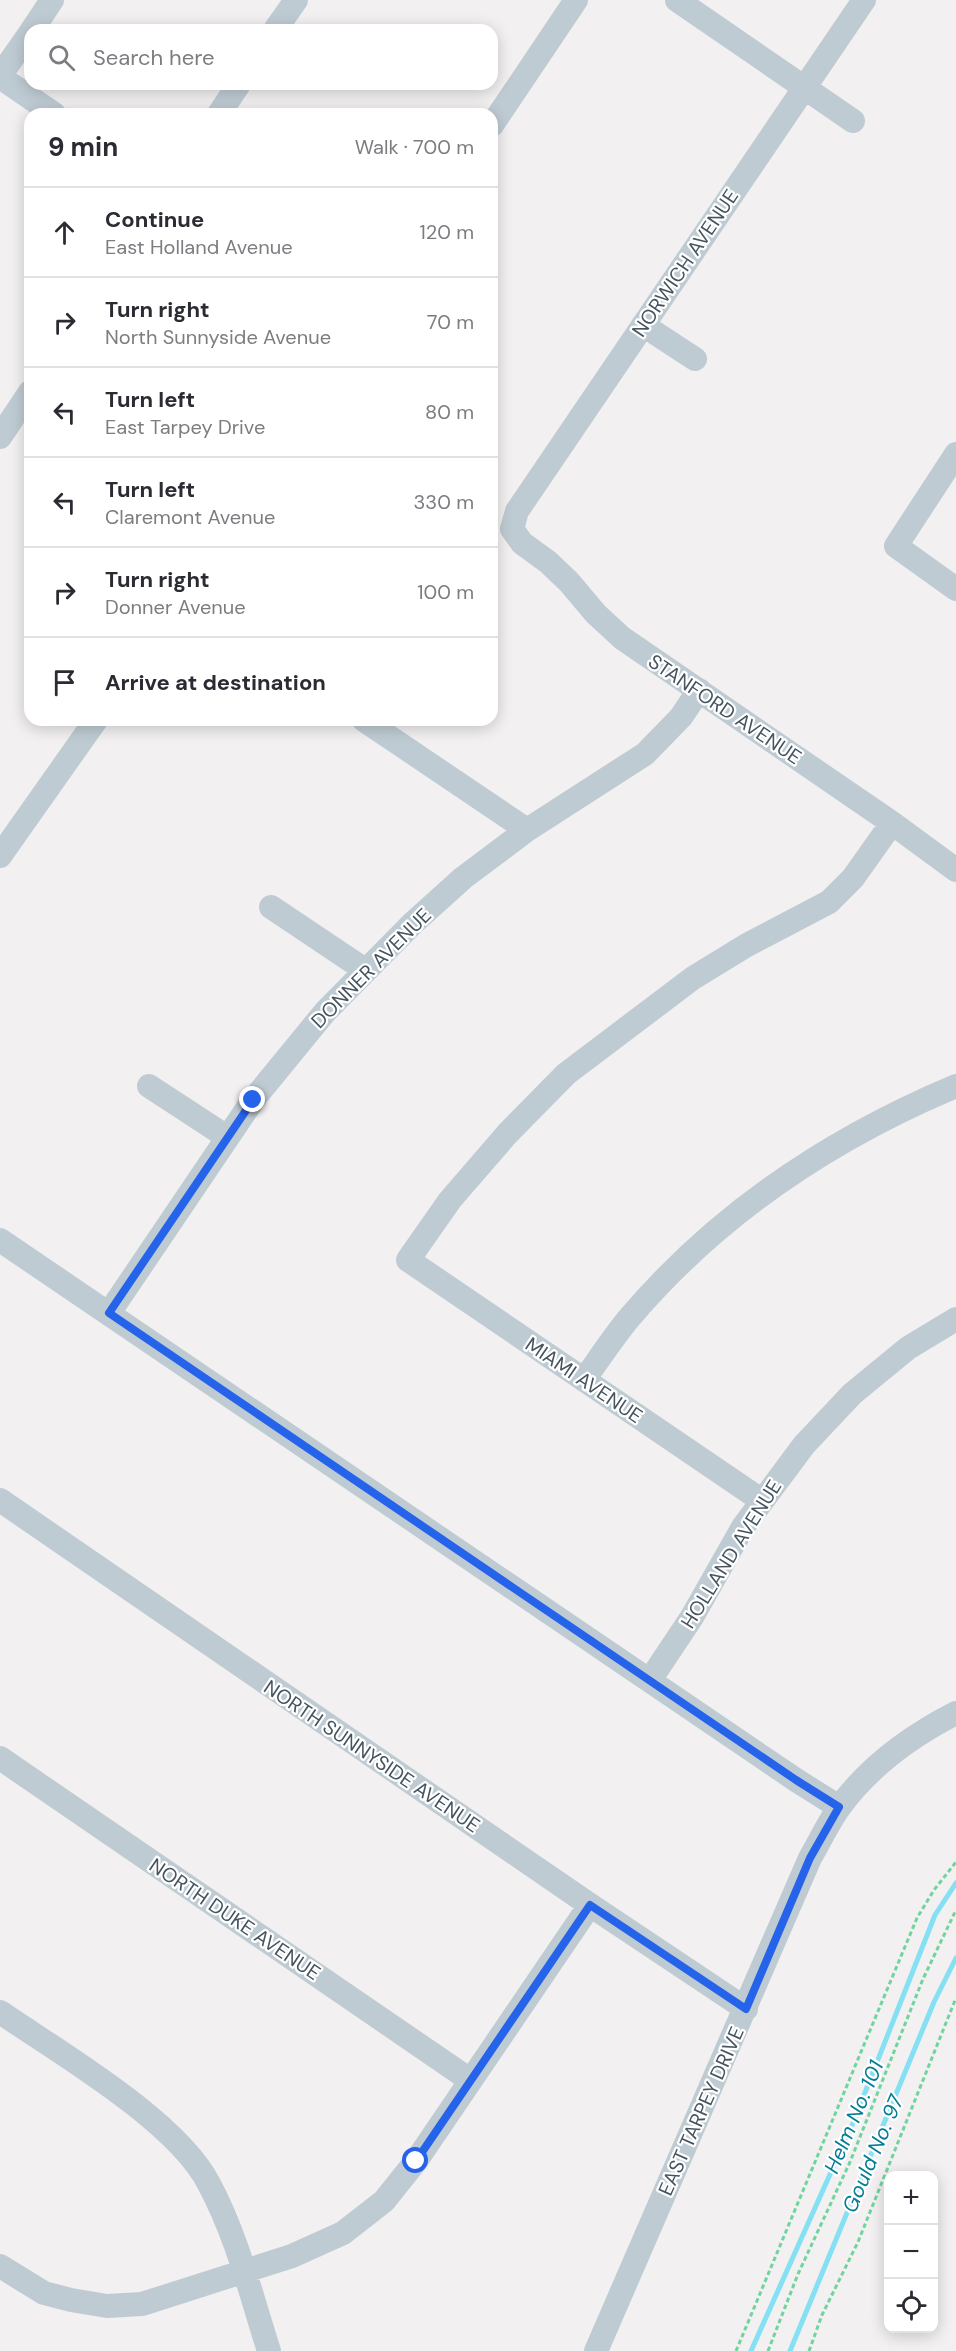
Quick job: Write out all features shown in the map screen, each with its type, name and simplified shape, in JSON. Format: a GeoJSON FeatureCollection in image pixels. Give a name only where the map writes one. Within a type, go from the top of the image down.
{"type":"FeatureCollection","features":[{"type":"Feature","properties":{"kind":"street"},"geometry":{"type":"LineString","coordinates":[[36,24],[52,0]]}},
{"type":"Feature","properties":{"kind":"street"},"geometry":{"type":"LineString","coordinates":[[279,24],[296,0]]}},
{"type":"Feature","properties":{"kind":"street"},"geometry":{"type":"LineString","coordinates":[[498,116],[576,0]]}},
{"type":"Feature","properties":{"kind":"street"},"geometry":{"type":"LineString","coordinates":[[677,0],[853,121]]}},
{"type":"Feature","properties":{"kind":"street","name":"NORWICH AVENUE"},"geometry":{"type":"LineString","coordinates":[[512,529],[517,511],[864,0]]}},
{"type":"Feature","properties":{"kind":"street"},"geometry":{"type":"LineString","coordinates":[[24,41],[0,77],[45,108]]}},
{"type":"Feature","properties":{"kind":"street"},"geometry":{"type":"LineString","coordinates":[[223,108],[235,90]]}},
{"type":"Feature","properties":{"kind":"street"},"geometry":{"type":"LineString","coordinates":[[643,325],[695,359]]}},
{"type":"Feature","properties":{"kind":"street"},"geometry":{"type":"LineString","coordinates":[[0,437],[24,401]]}},
{"type":"Feature","properties":{"kind":"street"},"geometry":{"type":"LineString","coordinates":[[956,454],[896,546],[956,589]]}},
{"type":"Feature","properties":{"kind":"street","name":"STANFORD AVENUE"},"geometry":{"type":"LineString","coordinates":[[512,529],[522,543],[548,562],[569,582],[596,614],[622,638],[892,823],[956,870]]}},
{"type":"Feature","properties":{"kind":"street","name":"DONNER AVENUE"},"geometry":{"type":"LineString","coordinates":[[109,1313],[253,1100],[290,1052],[365,970],[463,878],[526,830],[645,754],[676,723],[699,690]]}},
{"type":"Feature","properties":{"kind":"street"},"geometry":{"type":"LineString","coordinates":[[0,856],[92,726]]}},
{"type":"Feature","properties":{"kind":"street"},"geometry":{"type":"LineString","coordinates":[[373,726],[526,830]]}},
{"type":"Feature","properties":{"kind":"street","name":"MIAMI AVENUE"},"geometry":{"type":"LineString","coordinates":[[761,1500],[408,1260],[450,1200],[507,1134],[566,1074],[693,978],[747,945],[829,902],[853,878],[892,823]]}},
{"type":"Feature","properties":{"kind":"street"},"geometry":{"type":"LineString","coordinates":[[271,907],[365,970]]}},
{"type":"Feature","properties":{"kind":"street"},"geometry":{"type":"LineString","coordinates":[[149,1086],[227,1137]]}},
{"type":"Feature","properties":{"kind":"street"},"geometry":{"type":"LineString","coordinates":[[584,1380],[630,1317],[689,1254],[744,1206],[858,1133],[915,1103],[956,1086]]}},
{"type":"Feature","properties":{"kind":"street"},"geometry":{"type":"LineString","coordinates":[[2,1246],[109,1313],[839,1807]]}},
{"type":"Feature","properties":{"kind":"street","name":"HOLLAND AVENUE"},"geometry":{"type":"LineString","coordinates":[[650,1680],[692,1617],[743,1527],[804,1445],[852,1394],[908,1348],[956,1319]]}},
{"type":"Feature","properties":{"kind":"street","name":"NORTH SUNNYSIDE AVENUE"},"geometry":{"type":"LineString","coordinates":[[0,1500],[590,1905],[746,2009]]}},
{"type":"Feature","properties":{"kind":"street","name":"EAST TARPEY DRIVE"},"geometry":{"type":"LineString","coordinates":[[596,2351],[810,1858],[839,1807],[865,1777],[918,1733],[956,1713]]}},
{"type":"Feature","properties":{"kind":"street","name":"NORTH DUKE AVENUE"},"geometry":{"type":"LineString","coordinates":[[0,1758],[470,2080]]}},
{"type":"Feature","properties":{"kind":"street"},"geometry":{"type":"LineString","coordinates":[[0,2266],[44,2293],[107,2306],[142,2304],[292,2256],[343,2233],[384,2201],[416,2161],[590,1905]]}},
{"type":"Feature","properties":{"kind":"street"},"geometry":{"type":"LineString","coordinates":[[0,2012],[111,2088],[150,2118],[188,2152],[209,2183],[244,2271],[268,2351]]}},
{"type":"Feature","properties":{"kind":"path"},"geometry":{"type":"LineString","coordinates":[[736,2351],[917,1918],[934,1890],[956,1862]]}},
{"type":"Feature","properties":{"kind":"path"},"geometry":{"type":"LineString","coordinates":[[768,2351],[798,2274],[850,2162],[923,1979],[956,1910]]}},
{"type":"Feature","properties":{"kind":"path"},"geometry":{"type":"LineString","coordinates":[[809,2351],[822,2315],[858,2242],[956,1998]]}},
{"type":"Feature","properties":{"kind":"waterway","name":"Helm No. 101"},"geometry":{"type":"LineString","coordinates":[[751,2351],[853,2123],[935,1915],[956,1883]]}},
{"type":"Feature","properties":{"kind":"waterway","name":"Gould No. 97"},"geometry":{"type":"LineString","coordinates":[[790,2351],[934,2002],[956,1958]]}},
{"type":"Feature","properties":{"kind":"route"},"geometry":{"type":"LineString","coordinates":[[253,1100],[109,1313],[839,1807],[810,1858],[746,2009],[590,1905],[416,2161]]}}]}
